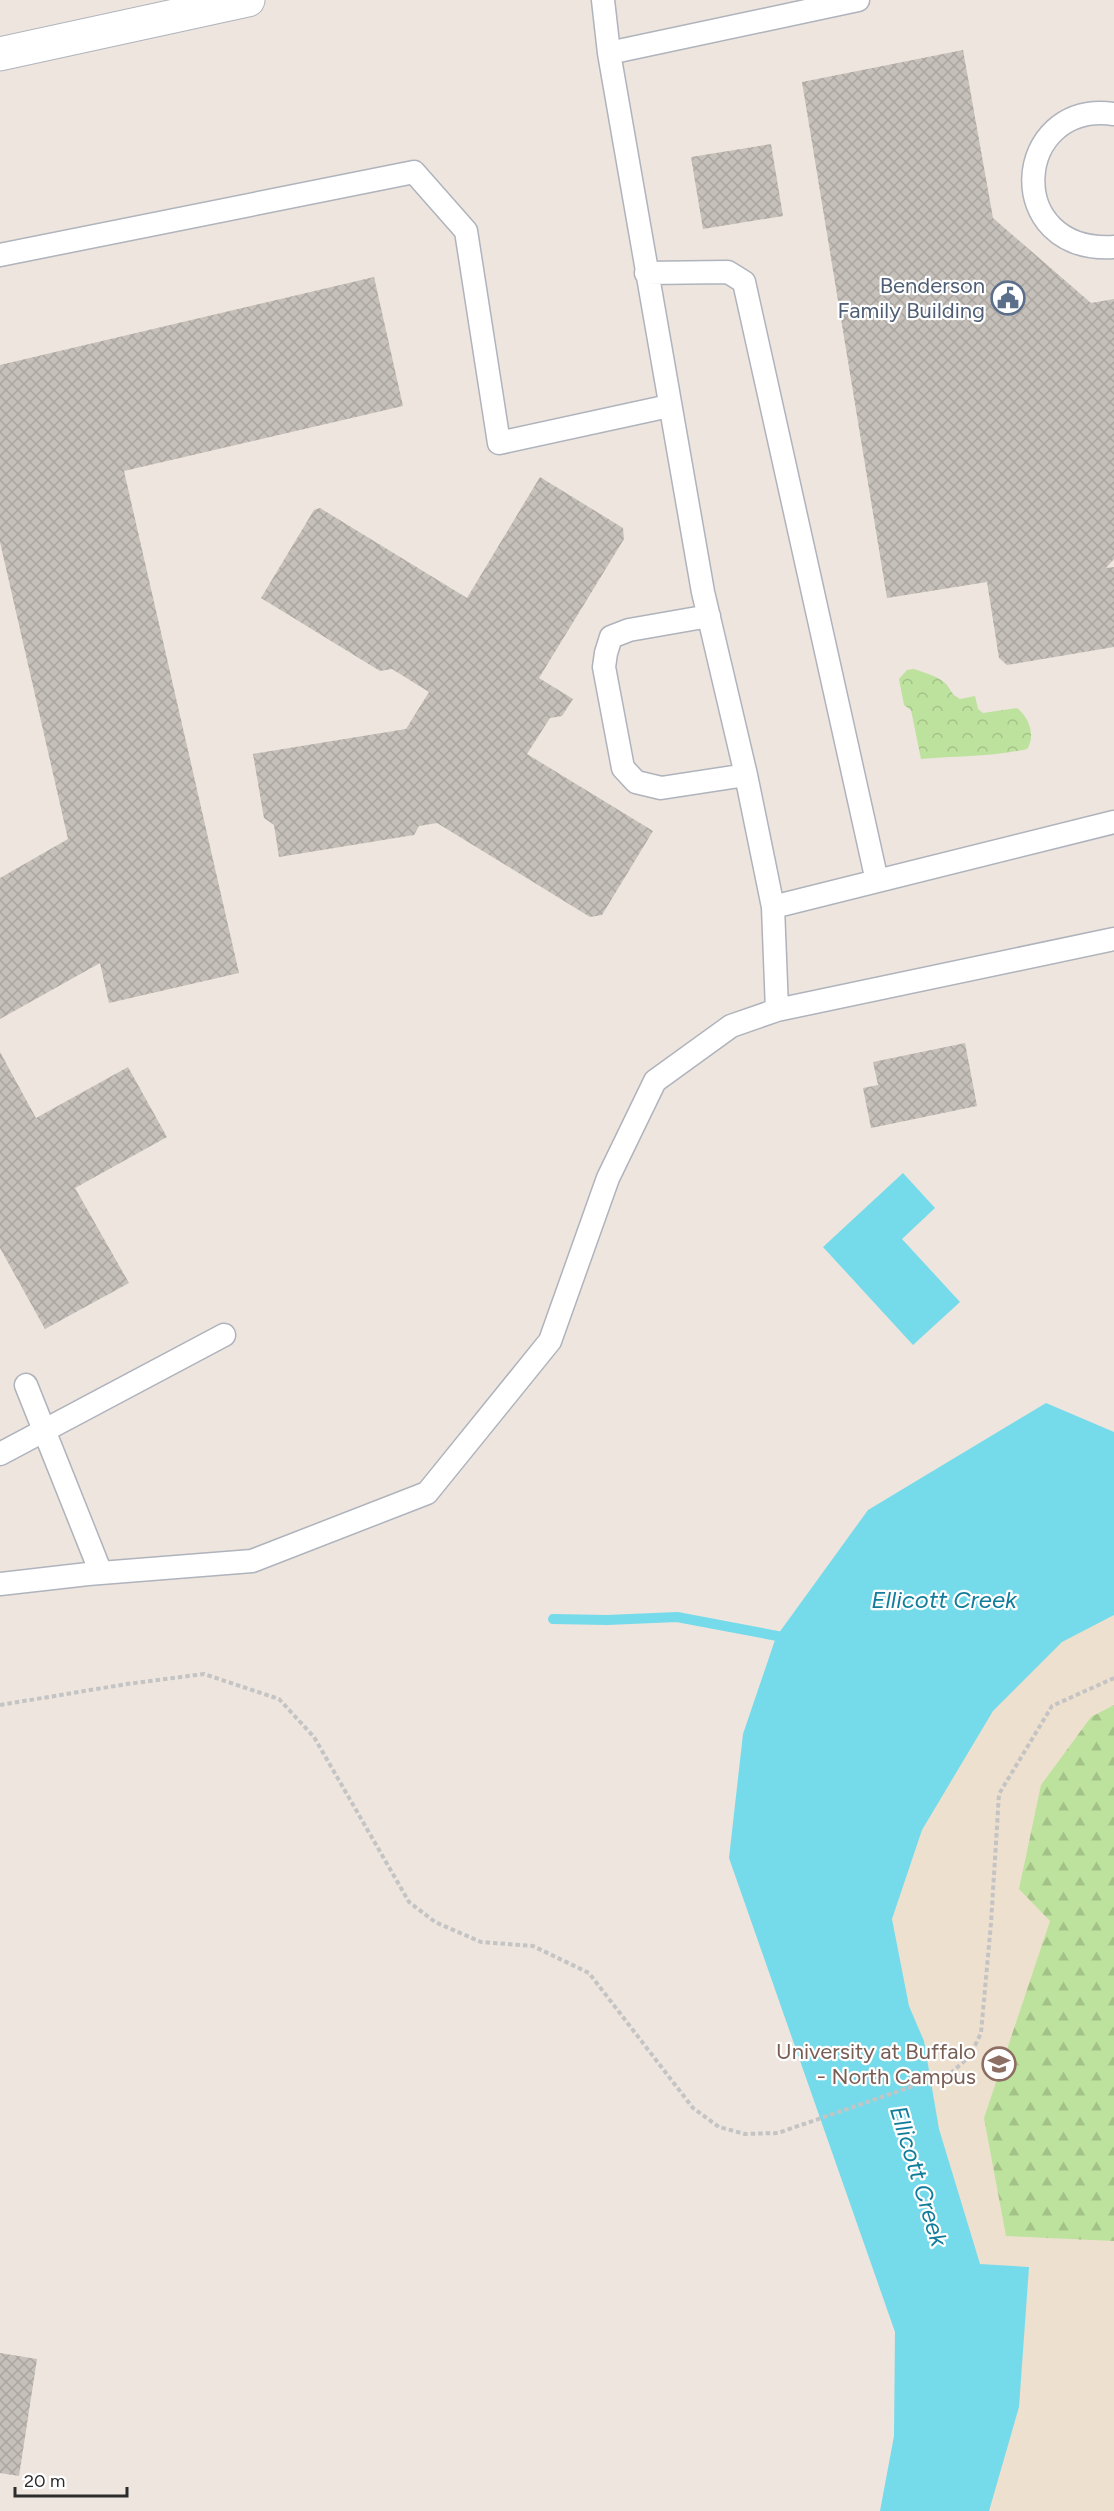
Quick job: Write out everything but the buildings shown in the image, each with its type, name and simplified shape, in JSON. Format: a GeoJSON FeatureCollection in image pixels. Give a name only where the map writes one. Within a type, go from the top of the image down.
{"type":"FeatureCollection","features":[{"type":"Feature","properties":{"kind":"street"},"geometry":{"type":"LineString","coordinates":[[0,54],[248,0]]}},
{"type":"Feature","properties":{"kind":"lane"},"geometry":{"type":"LineString","coordinates":[[603,0],[609,53],[669,406],[709,615],[746,775],[773,907],[777,1010]]}},
{"type":"Feature","properties":{"kind":"lane"},"geometry":{"type":"LineString","coordinates":[[609,53],[858,0]]}},
{"type":"Feature","properties":{"kind":"lane"},"geometry":{"type":"LineString","coordinates":[[1114,114],[1100,112],[1077,116],[1057,128],[1042,145],[1034,166],[1033,189],[1040,211],[1053,229],[1071,242],[1093,248],[1114,247]]}},
{"type":"Feature","properties":{"kind":"lane"},"geometry":{"type":"LineString","coordinates":[[0,255],[414,172],[466,231],[499,443],[669,406]]}},
{"type":"Feature","properties":{"kind":"lane"},"geometry":{"type":"LineString","coordinates":[[646,273],[728,272],[744,282],[877,881]]}},
{"type":"Feature","properties":{"kind":"lane"},"geometry":{"type":"LineString","coordinates":[[709,615],[629,630],[611,637],[604,668],[623,768],[636,782],[661,788],[746,775]]}},
{"type":"Feature","properties":{"kind":"lane"},"geometry":{"type":"LineString","coordinates":[[773,907],[1114,822]]}},
{"type":"Feature","properties":{"kind":"lane"},"geometry":{"type":"LineString","coordinates":[[0,1584],[252,1561],[427,1493],[550,1341],[608,1178],[655,1081],[731,1026],[777,1010],[1114,939]]}},
{"type":"Feature","properties":{"kind":"lane"},"geometry":{"type":"LineString","coordinates":[[0,1454],[224,1335]]}},
{"type":"Feature","properties":{"kind":"lane"},"geometry":{"type":"LineString","coordinates":[[26,1384],[101,1573]]}},
{"type":"Feature","properties":{"kind":"path"},"geometry":{"type":"LineString","coordinates":[[0,1705],[204,1674],[279,1699],[314,1737],[409,1902],[435,1922],[481,1942],[532,1946],[589,1973],[693,2108],[719,2127],[745,2134],[778,2133],[951,2073],[970,2056],[981,2033],[999,1794],[1052,1706],[1114,1678]]}},
{"type":"Feature","properties":{"kind":"shaded area","name":"University at Buffalo - North Campus"},"geometry":{"type":"Polygon","coordinates":[[[1114,1481],[1114,2511],[940,2511],[816,1840],[1114,1481]]]}},
{"type":"Feature","properties":{"kind":"green space"},"geometry":{"type":"Polygon","coordinates":[[[914,669],[940,679],[960,699],[975,696],[978,709],[983,713],[1017,708],[1025,716],[1030,727],[1031,738],[1027,749],[988,755],[921,759],[911,710],[904,705],[899,679],[907,670],[914,669]]]}},
{"type":"Feature","properties":{"kind":"green space"},"geometry":{"type":"Polygon","coordinates":[[[1114,1705],[1114,2241],[1006,2236],[984,2118],[1050,1921],[1019,1889],[1041,1785],[1091,1717],[1114,1705]]]}},
{"type":"Feature","properties":{"kind":"water"},"geometry":{"type":"Polygon","coordinates":[[[903,1173],[935,1208],[902,1239],[960,1302],[913,1345],[823,1247],[903,1173]]]}},
{"type":"Feature","properties":{"kind":"water","name":"Ellicott Creek"},"geometry":{"type":"Polygon","coordinates":[[[1046,1403],[1114,1432],[1114,1615],[1062,1642],[993,1711],[922,1830],[892,1919],[909,2006],[924,2041],[939,2129],[980,2264],[1029,2267],[1019,2407],[989,2511],[880,2511],[894,2436],[895,2332],[729,1858],[743,1734],[776,1637],[868,1510],[1046,1403]]]}},
{"type":"Feature","properties":{"kind":"waterway"},"geometry":{"type":"LineString","coordinates":[[553,1619],[607,1620],[677,1617],[788,1638]]}},
{"type":"Feature","properties":{"kind":"place","name":"Benderson Family Building"},"geometry":{"type":"Point","coordinates":[1008,298]}},
{"type":"Feature","properties":{"kind":"place","name":"University at Buffalo - North Campus"},"geometry":{"type":"Point","coordinates":[999,2064]}}]}
